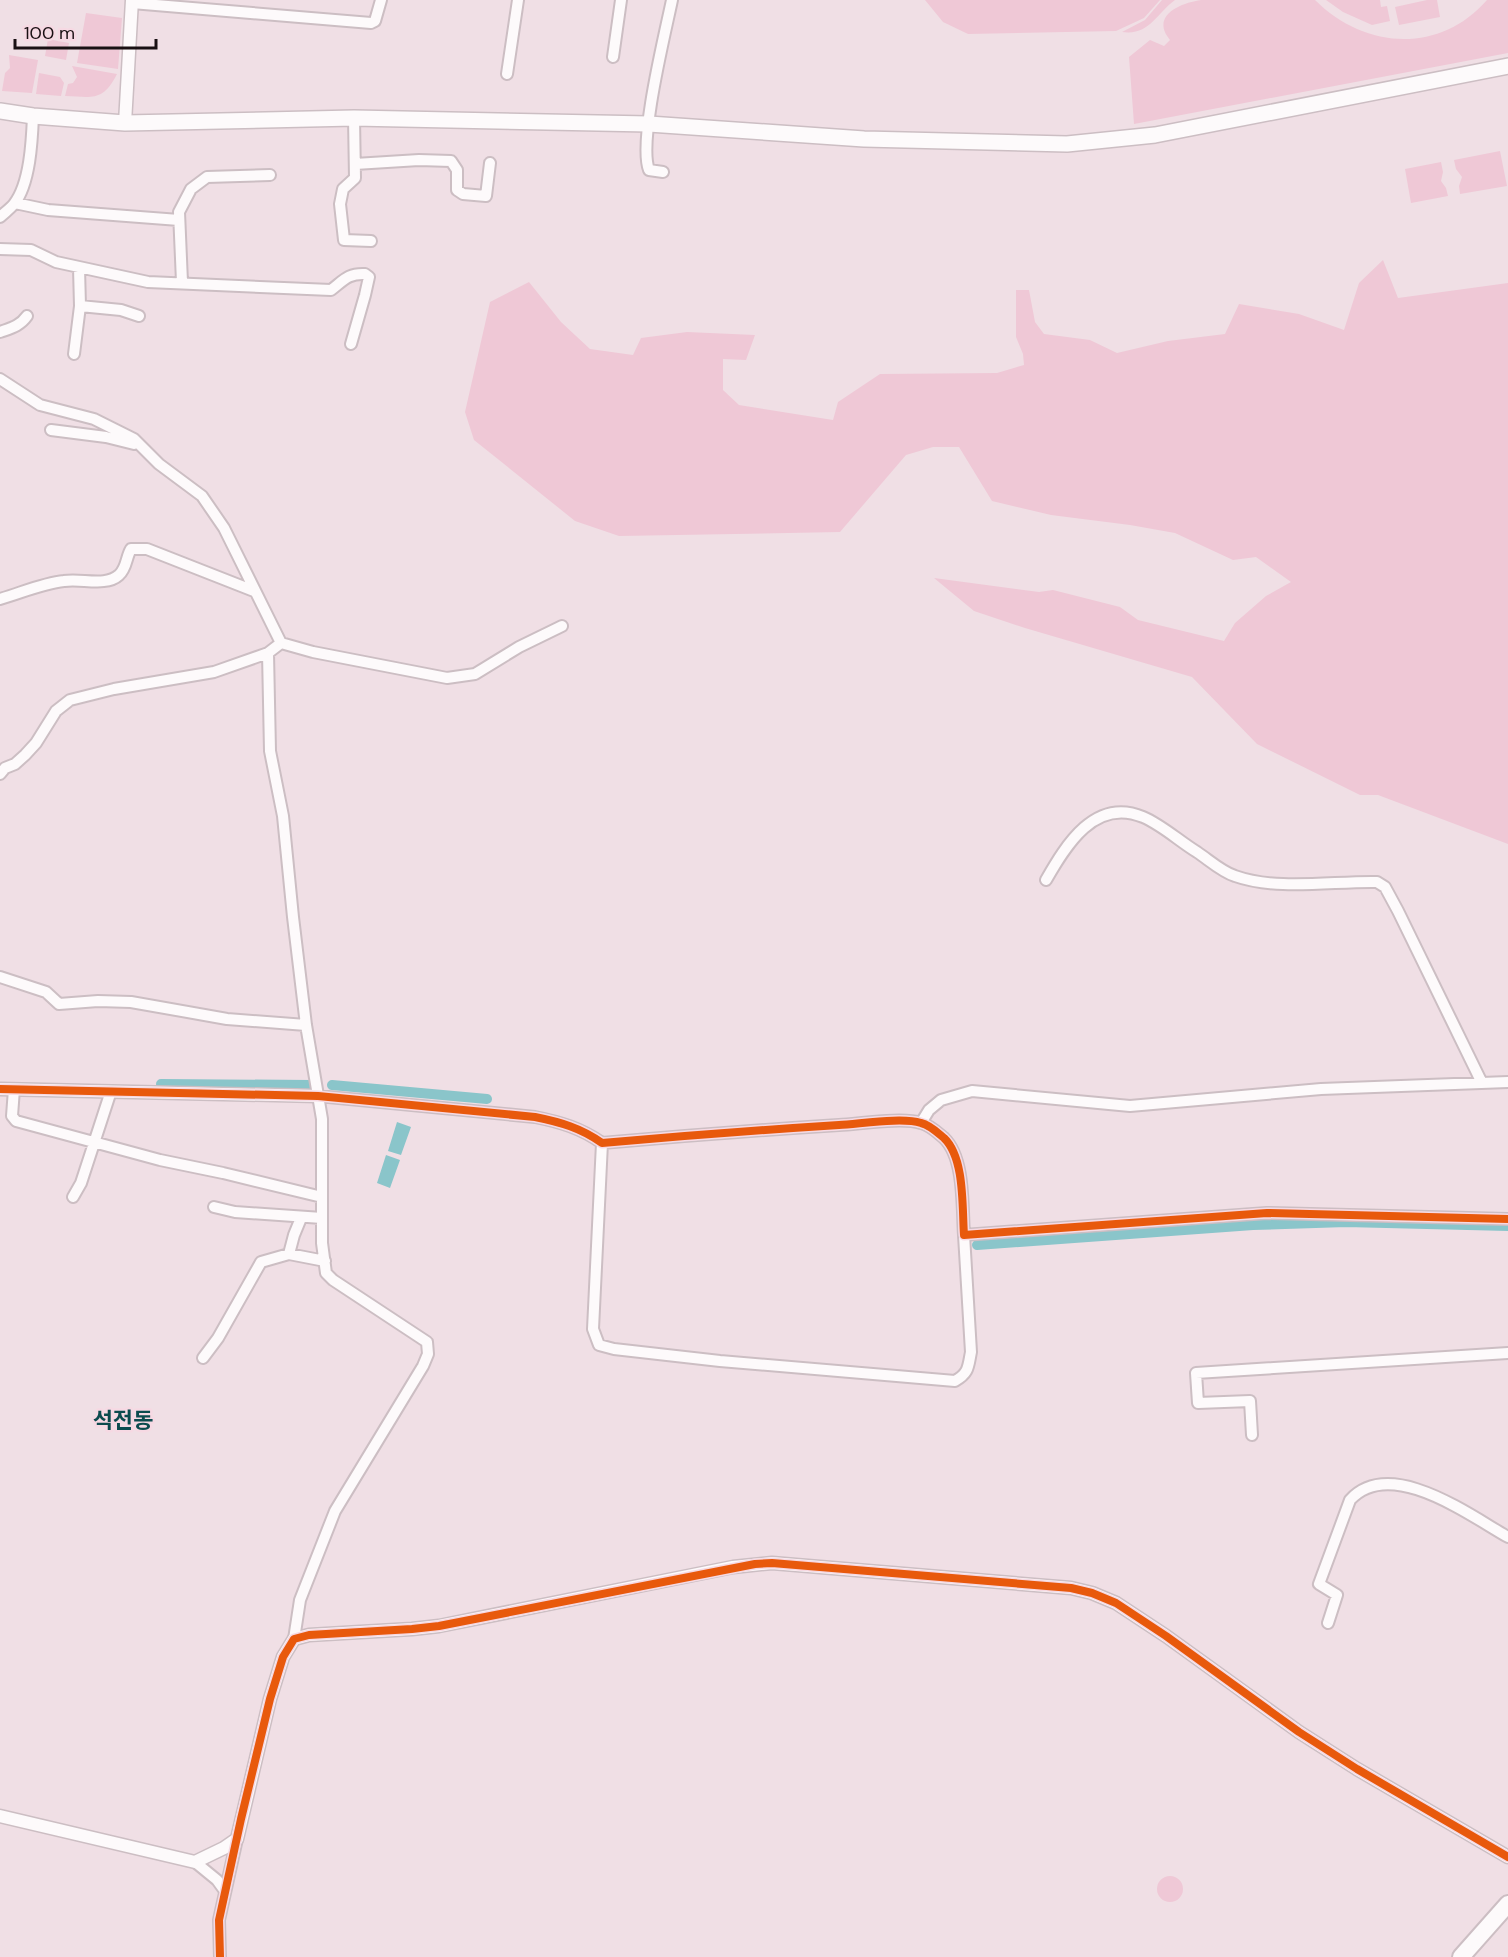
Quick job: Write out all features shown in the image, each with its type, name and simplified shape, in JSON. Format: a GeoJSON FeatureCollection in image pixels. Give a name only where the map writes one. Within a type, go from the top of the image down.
{"type":"FeatureCollection","features":[{"type":"Feature","properties":{"kind":"main road"},"geometry":{"type":"LineString","coordinates":[[0,111],[33,116],[125,123],[354,118],[649,124],[864,138],[1067,144],[1155,135],[1508,66]]}},
{"type":"Feature","properties":{"kind":"main road"},"geometry":{"type":"LineString","coordinates":[[1461,1957],[1508,1904]]}},
{"type":"Feature","properties":{"kind":"street"},"geometry":{"type":"LineString","coordinates":[[125,123],[132,2],[179,3],[371,23],[375,21],[381,0]]}},
{"type":"Feature","properties":{"kind":"street"},"geometry":{"type":"LineString","coordinates":[[507,74],[518,0]]}},
{"type":"Feature","properties":{"kind":"street"},"geometry":{"type":"LineString","coordinates":[[613,57],[621,0]]}},
{"type":"Feature","properties":{"kind":"street"},"geometry":{"type":"LineString","coordinates":[[663,172],[649,170],[646,163],[652,102],[672,0]]}},
{"type":"Feature","properties":{"kind":"street"},"geometry":{"type":"LineString","coordinates":[[0,217],[15,203],[25,179],[31,153],[33,116]]}},
{"type":"Feature","properties":{"kind":"street"},"geometry":{"type":"LineString","coordinates":[[354,118],[355,178],[343,189],[340,204],[344,240],[371,242]]}},
{"type":"Feature","properties":{"kind":"street"},"geometry":{"type":"LineString","coordinates":[[355,164],[419,160],[451,161],[457,170],[457,190],[463,194],[486,196],[490,163]]}},
{"type":"Feature","properties":{"kind":"street"},"geometry":{"type":"LineString","coordinates":[[182,282],[178,213],[191,189],[207,177],[270,175]]}},
{"type":"Feature","properties":{"kind":"street"},"geometry":{"type":"LineString","coordinates":[[15,203],[48,210],[179,220]]}},
{"type":"Feature","properties":{"kind":"street"},"geometry":{"type":"LineString","coordinates":[[0,249],[31,250],[56,262],[148,282],[331,290],[346,277],[356,273],[365,274],[369,277],[351,344]]}},
{"type":"Feature","properties":{"kind":"street"},"geometry":{"type":"LineString","coordinates":[[74,354],[80,306],[79,268]]}},
{"type":"Feature","properties":{"kind":"street"},"geometry":{"type":"LineString","coordinates":[[80,306],[121,310],[139,316]]}},
{"type":"Feature","properties":{"kind":"street"},"geometry":{"type":"LineString","coordinates":[[0,332],[15,327],[27,316]]}},
{"type":"Feature","properties":{"kind":"street"},"geometry":{"type":"LineString","coordinates":[[0,379],[40,405],[94,419],[134,439],[159,465],[202,496],[224,528],[281,643],[313,652],[447,678],[475,674],[519,647],[562,626]]}},
{"type":"Feature","properties":{"kind":"street"},"geometry":{"type":"LineString","coordinates":[[51,430],[106,437],[140,445]]}},
{"type":"Feature","properties":{"kind":"street"},"geometry":{"type":"LineString","coordinates":[[0,599],[63,580],[108,580],[119,575],[126,565],[131,549],[135,548],[147,549],[254,591]]}},
{"type":"Feature","properties":{"kind":"street"},"geometry":{"type":"LineString","coordinates":[[2,769],[15,764],[25,755],[36,743],[56,711],[70,700],[114,689],[214,672],[268,653],[281,643]]}},
{"type":"Feature","properties":{"kind":"street"},"geometry":{"type":"LineString","coordinates":[[219,1955],[219,1920],[225,1891],[270,1699],[283,1657],[294,1639],[300,1600],[335,1511],[423,1366],[428,1354],[427,1342],[333,1280],[326,1273],[322,1243],[322,1119],[306,1025],[283,816],[270,751],[268,653]]}},
{"type":"Feature","properties":{"kind":"street"},"geometry":{"type":"LineString","coordinates":[[1046,880],[1060,855],[1076,835],[1096,819],[1115,812],[1127,812],[1143,817],[1232,876],[1251,881],[1288,883],[1377,882],[1385,887],[1398,911],[1482,1083]]}},
{"type":"Feature","properties":{"kind":"street"},"geometry":{"type":"LineString","coordinates":[[0,977],[46,992],[59,1004],[98,1001],[131,1002],[227,1019],[306,1025]]}},
{"type":"Feature","properties":{"kind":"street"},"geometry":{"type":"LineString","coordinates":[[921,1123],[929,1110],[940,1100],[972,1091],[1130,1106],[1321,1089],[1508,1082]]}},
{"type":"Feature","properties":{"kind":"street"},"geometry":{"type":"LineString","coordinates":[[0,1089],[318,1096],[535,1117],[566,1124],[602,1143],[837,1125],[921,1123],[945,1139],[951,1146],[958,1163],[970,1352],[968,1369],[964,1376],[955,1381],[720,1361],[614,1349],[599,1345],[593,1329],[602,1143]]}},
{"type":"Feature","properties":{"kind":"street"},"geometry":{"type":"LineString","coordinates":[[14,1089],[12,1116],[16,1121],[160,1160],[322,1197]]}},
{"type":"Feature","properties":{"kind":"street"},"geometry":{"type":"LineString","coordinates":[[73,1197],[81,1184],[111,1091]]}},
{"type":"Feature","properties":{"kind":"street"},"geometry":{"type":"LineString","coordinates":[[214,1207],[235,1212],[322,1218]]}},
{"type":"Feature","properties":{"kind":"street"},"geometry":{"type":"LineString","coordinates":[[964,1235],[1267,1214],[1508,1219]]}},
{"type":"Feature","properties":{"kind":"street"},"geometry":{"type":"LineString","coordinates":[[289,1254],[302,1218]]}},
{"type":"Feature","properties":{"kind":"street"},"geometry":{"type":"LineString","coordinates":[[203,1358],[218,1338],[261,1262],[289,1254],[325,1262]]}},
{"type":"Feature","properties":{"kind":"street"},"geometry":{"type":"LineString","coordinates":[[1252,1434],[1250,1401],[1198,1403],[1196,1373],[1508,1353]]}},
{"type":"Feature","properties":{"kind":"street"},"geometry":{"type":"LineString","coordinates":[[1328,1623],[1337,1594],[1319,1584],[1350,1500],[1367,1487],[1377,1484],[1398,1484],[1437,1496],[1508,1537]]}},
{"type":"Feature","properties":{"kind":"street"},"geometry":{"type":"LineString","coordinates":[[294,1639],[309,1635],[439,1626],[755,1564],[772,1563],[1071,1588],[1092,1593],[1116,1603],[1166,1636],[1307,1738],[1508,1857]]}},
{"type":"Feature","properties":{"kind":"street"},"geometry":{"type":"LineString","coordinates":[[0,1816],[195,1862],[217,1880],[225,1891]]}},
{"type":"Feature","properties":{"kind":"street"},"geometry":{"type":"LineString","coordinates":[[195,1862],[237,1839]]}},
{"type":"Feature","properties":{"kind":"shaded area"},"geometry":{"type":"Polygon","coordinates":[[[925,0],[1160,0],[1144,18],[1116,31],[968,34],[943,22],[925,0]]]}},
{"type":"Feature","properties":{"kind":"shaded area"},"geometry":{"type":"Polygon","coordinates":[[[1162,0],[1175,0],[1146,27],[1139,31],[1122,32],[1145,20],[1162,0]]]}},
{"type":"Feature","properties":{"kind":"shaded area"},"geometry":{"type":"Polygon","coordinates":[[[1201,0],[1315,0],[1334,16],[1356,28],[1378,36],[1401,39],[1424,37],[1447,30],[1468,18],[1487,0],[1508,0],[1508,53],[1134,124],[1129,57],[1150,40],[1164,46],[1170,40],[1163,24],[1165,18],[1170,12],[1184,4],[1201,0]]]}},
{"type":"Feature","properties":{"kind":"shaded area"},"geometry":{"type":"Polygon","coordinates":[[[1326,0],[1380,0],[1381,7],[1387,6],[1390,21],[1372,25],[1343,12],[1326,0]]]}},
{"type":"Feature","properties":{"kind":"shaded area"},"geometry":{"type":"Polygon","coordinates":[[[1437,0],[1440,17],[1399,25],[1395,7],[1437,0]]]}},
{"type":"Feature","properties":{"kind":"shaded area"},"geometry":{"type":"Polygon","coordinates":[[[86,13],[122,18],[118,69],[77,63],[86,13]]]}},
{"type":"Feature","properties":{"kind":"shaded area"},"geometry":{"type":"Polygon","coordinates":[[[48,39],[69,43],[66,60],[45,56],[48,39]]]}},
{"type":"Feature","properties":{"kind":"shaded area"},"geometry":{"type":"Polygon","coordinates":[[[9,55],[38,60],[32,93],[2,91],[5,73],[10,68],[9,55]]]}},
{"type":"Feature","properties":{"kind":"shaded area"},"geometry":{"type":"Polygon","coordinates":[[[72,66],[117,74],[102,94],[90,97],[65,96],[68,84],[73,83],[77,77],[72,66]]]}},
{"type":"Feature","properties":{"kind":"shaded area"},"geometry":{"type":"Polygon","coordinates":[[[39,73],[60,77],[64,83],[61,96],[36,94],[39,73]]]}},
{"type":"Feature","properties":{"kind":"shaded area"},"geometry":{"type":"Polygon","coordinates":[[[1500,151],[1507,186],[1460,194],[1459,186],[1462,177],[1456,169],[1454,160],[1500,151]]]}},
{"type":"Feature","properties":{"kind":"shaded area"},"geometry":{"type":"Polygon","coordinates":[[[1441,162],[1443,172],[1441,181],[1448,196],[1411,203],[1405,169],[1441,162]]]}},
{"type":"Feature","properties":{"kind":"shaded area"},"geometry":{"type":"Polygon","coordinates":[[[1383,260],[1398,298],[1508,283],[1508,844],[1378,795],[1360,795],[1257,744],[1192,677],[974,611],[934,578],[1039,592],[1053,590],[1120,607],[1138,620],[1224,641],[1235,623],[1266,596],[1291,582],[1256,557],[1233,560],[1175,533],[1051,515],[992,501],[959,447],[933,447],[906,455],[840,532],[619,536],[575,521],[474,440],[465,412],[490,302],[529,282],[561,322],[590,349],[633,355],[641,338],[687,332],[755,335],[746,360],[723,359],[723,390],[739,405],[833,420],[838,402],[880,374],[997,373],[1024,365],[1023,354],[1016,337],[1016,290],[1029,290],[1035,322],[1044,334],[1090,340],[1117,353],[1168,341],[1225,334],[1239,304],[1299,314],[1344,330],[1359,283],[1383,260]]]}},
{"type":"Feature","properties":{"kind":"shaded area"},"geometry":{"type":"Polygon","coordinates":[[[1170,1876],[1179,1880],[1183,1889],[1179,1898],[1170,1902],[1161,1898],[1157,1889],[1161,1880],[1170,1876]]]}},
{"type":"Feature","properties":{"kind":"water"},"geometry":{"type":"Polygon","coordinates":[[[397,1122],[411,1127],[401,1155],[388,1151],[397,1122]]]}},
{"type":"Feature","properties":{"kind":"water"},"geometry":{"type":"Polygon","coordinates":[[[386,1155],[400,1160],[390,1188],[377,1183],[386,1155]]]}},
{"type":"Feature","properties":{"kind":"waterway"},"geometry":{"type":"LineString","coordinates":[[161,1084],[311,1085]]}},
{"type":"Feature","properties":{"kind":"waterway"},"geometry":{"type":"LineString","coordinates":[[332,1085],[487,1099]]}},
{"type":"Feature","properties":{"kind":"waterway"},"geometry":{"type":"LineString","coordinates":[[977,1245],[1253,1225],[1346,1222],[1508,1226]]}},
{"type":"Feature","properties":{"kind":"cycle path"},"geometry":{"type":"LineString","coordinates":[[0,1089],[318,1096],[535,1117],[570,1126],[602,1143],[881,1121],[913,1121],[931,1127],[944,1138],[956,1158],[961,1183],[964,1235],[1267,1213],[1508,1219]]}},
{"type":"Feature","properties":{"kind":"cycle path"},"geometry":{"type":"LineString","coordinates":[[220,1957],[219,1920],[241,1819],[270,1699],[283,1657],[294,1639],[309,1635],[439,1626],[755,1564],[772,1563],[1071,1588],[1092,1593],[1116,1603],[1166,1636],[1299,1732],[1357,1769],[1508,1857]]}},
{"type":"Feature","properties":{"kind":"district","name":"석전동"},"geometry":{"type":"Point","coordinates":[123,1420]}}]}
